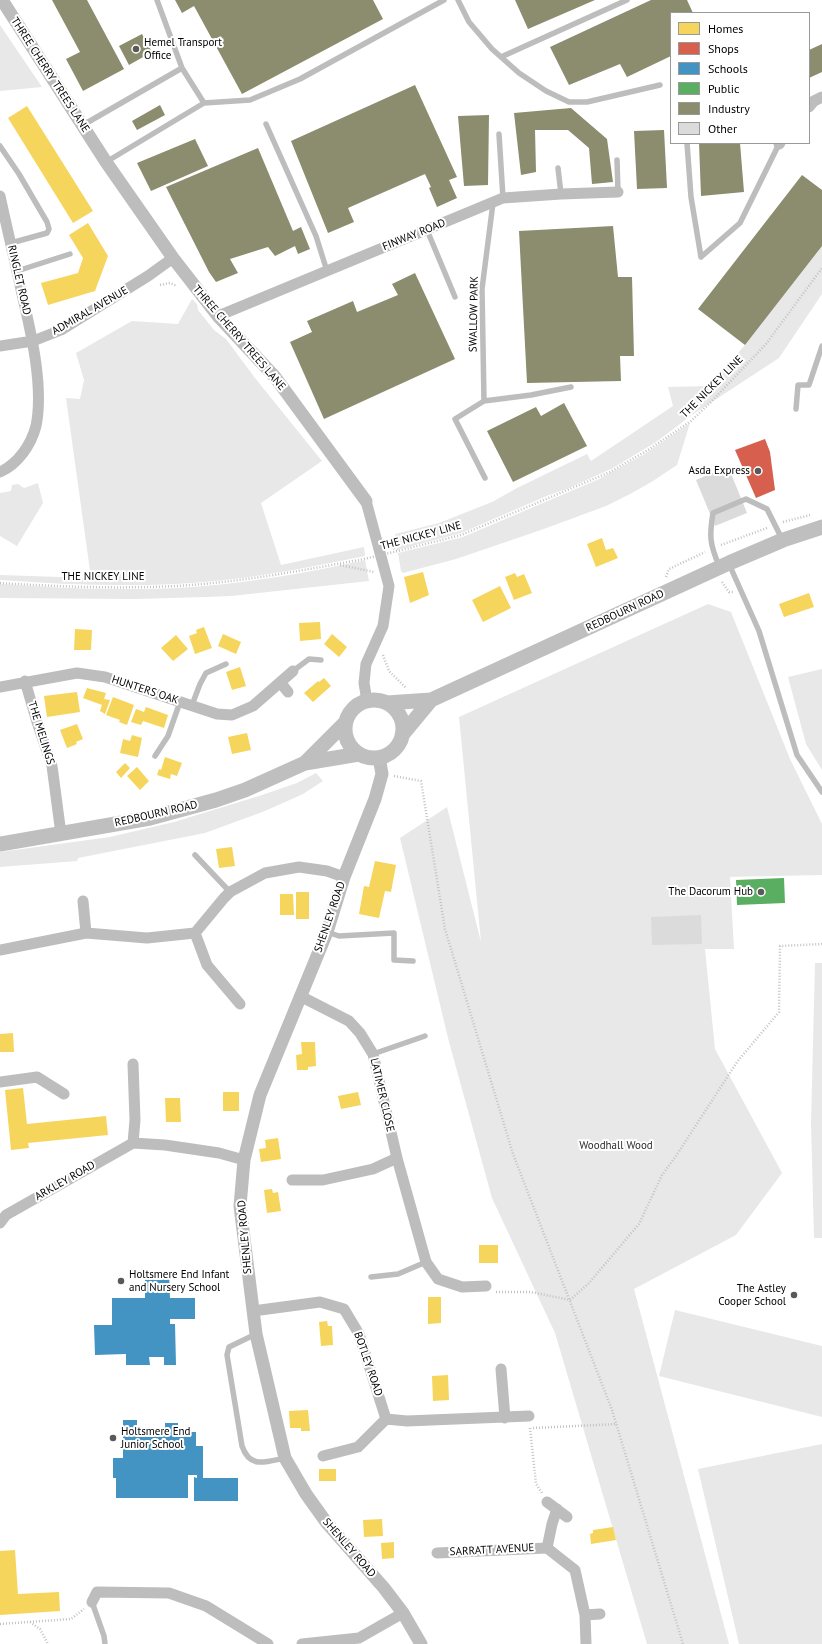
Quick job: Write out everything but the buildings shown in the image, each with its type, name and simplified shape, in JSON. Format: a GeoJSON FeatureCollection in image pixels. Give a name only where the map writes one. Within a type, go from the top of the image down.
{"type":"FeatureCollection","features":[{"type":"Feature","properties":{"kind":"main road","name":"REDBOURN ROAD"},"geometry":{"type":"LineString","coordinates":[[387,703],[432,700],[724,566],[783,540],[822,528]]}},
{"type":"Feature","properties":{"kind":"main road"},"geometry":{"type":"LineString","coordinates":[[375,700],[387,703],[397,711],[403,727],[399,744],[387,755],[379,758],[372,758],[359,754],[352,748],[347,740],[345,731],[346,722],[353,709],[359,704],[367,701],[375,700]]}},
{"type":"Feature","properties":{"kind":"main road","name":"REDBOURN ROAD"},"geometry":{"type":"LineString","coordinates":[[402,736],[432,700]]}},
{"type":"Feature","properties":{"kind":"main road","name":"REDBOURN ROAD"},"geometry":{"type":"LineString","coordinates":[[305,763],[346,722]]}},
{"type":"Feature","properties":{"kind":"main road","name":"REDBOURN ROAD"},"geometry":{"type":"LineString","coordinates":[[0,844],[150,818],[216,800],[245,790],[305,763],[359,754]]}},
{"type":"Feature","properties":{"kind":"street","name":"THREE CHERRY TREES LANE"},"geometry":{"type":"LineString","coordinates":[[2,0],[106,162],[173,258],[218,316],[275,377],[366,501],[389,586],[382,626],[366,664],[364,683],[367,701]]}},
{"type":"Feature","properties":{"kind":"street"},"geometry":{"type":"LineString","coordinates":[[810,106],[814,101],[822,97]]}},
{"type":"Feature","properties":{"kind":"street","name":"FINWAY ROAD"},"geometry":{"type":"LineString","coordinates":[[218,316],[504,198],[618,192]]}},
{"type":"Feature","properties":{"kind":"street","name":"RINGLET ROAD"},"geometry":{"type":"LineString","coordinates":[[0,196],[33,341],[38,406],[36,426],[31,441],[23,455],[12,465],[0,472]]}},
{"type":"Feature","properties":{"kind":"street","name":"ADMIRAL AVENUE"},"geometry":{"type":"LineString","coordinates":[[0,346],[33,341],[61,330],[148,276],[173,258]]}},
{"type":"Feature","properties":{"kind":"street","name":"HUNTERS OAK"},"geometry":{"type":"LineString","coordinates":[[0,687],[25,681],[77,673],[105,677],[217,714],[232,715],[253,706],[293,671]]}},
{"type":"Feature","properties":{"kind":"street","name":"THE MELINGS"},"geometry":{"type":"LineString","coordinates":[[25,681],[52,766],[60,834]]}},
{"type":"Feature","properties":{"kind":"street"},"geometry":{"type":"LineString","coordinates":[[280,682],[288,692]]}},
{"type":"Feature","properties":{"kind":"street","name":"SHENLEY ROAD"},"geometry":{"type":"LineString","coordinates":[[379,758],[382,774],[375,799],[344,877],[327,932],[260,1095],[244,1160],[240,1206],[256,1334],[285,1458],[306,1494],[326,1522],[384,1588],[403,1613],[421,1644]]}},
{"type":"Feature","properties":{"kind":"street"},"geometry":{"type":"LineString","coordinates":[[0,950],[86,933],[147,938],[195,933],[230,892],[265,873],[299,867],[327,871],[344,877]]}},
{"type":"Feature","properties":{"kind":"street"},"geometry":{"type":"LineString","coordinates":[[83,901],[86,933]]}},
{"type":"Feature","properties":{"kind":"street"},"geometry":{"type":"LineString","coordinates":[[195,933],[207,964],[240,1004]]}},
{"type":"Feature","properties":{"kind":"street","name":"LATIMER CLOSE"},"geometry":{"type":"LineString","coordinates":[[300,996],[349,1021],[360,1033],[373,1054],[397,1158],[426,1262],[438,1279],[462,1287],[486,1286]]}},
{"type":"Feature","properties":{"kind":"street"},"geometry":{"type":"LineString","coordinates":[[133,1064],[135,1120],[133,1143],[166,1145],[219,1153],[244,1160]]}},
{"type":"Feature","properties":{"kind":"street"},"geometry":{"type":"LineString","coordinates":[[0,1082],[37,1077],[64,1094]]}},
{"type":"Feature","properties":{"kind":"street","name":"ARKLEY ROAD"},"geometry":{"type":"LineString","coordinates":[[2,1216],[133,1143]]}},
{"type":"Feature","properties":{"kind":"street"},"geometry":{"type":"LineString","coordinates":[[292,1180],[323,1180],[373,1169],[397,1158]]}},
{"type":"Feature","properties":{"kind":"street","name":"BOTLEY ROAD"},"geometry":{"type":"LineString","coordinates":[[253,1311],[320,1302],[344,1309],[359,1334],[386,1418]]}},
{"type":"Feature","properties":{"kind":"street"},"geometry":{"type":"LineString","coordinates":[[501,1369],[505,1418]]}},
{"type":"Feature","properties":{"kind":"street"},"geometry":{"type":"LineString","coordinates":[[323,1456],[358,1447],[386,1418],[407,1421],[529,1416]]}},
{"type":"Feature","properties":{"kind":"street"},"geometry":{"type":"LineString","coordinates":[[547,1502],[567,1517]]}},
{"type":"Feature","properties":{"kind":"street","name":"SARRATT AVENUE"},"geometry":{"type":"LineString","coordinates":[[547,1548],[557,1509]]}},
{"type":"Feature","properties":{"kind":"street","name":"SARRATT AVENUE"},"geometry":{"type":"LineString","coordinates":[[437,1553],[547,1548],[575,1570],[585,1615],[586,1644]]}},
{"type":"Feature","properties":{"kind":"street"},"geometry":{"type":"LineString","coordinates":[[92,1602],[97,1592],[169,1593],[206,1606],[268,1644]]}},
{"type":"Feature","properties":{"kind":"street"},"geometry":{"type":"LineString","coordinates":[[302,1644],[359,1638],[403,1613]]}},
{"type":"Feature","properties":{"kind":"street"},"geometry":{"type":"LineString","coordinates":[[585,1615],[600,1614]]}},
{"type":"Feature","properties":{"kind":"lane"},"geometry":{"type":"LineString","coordinates":[[157,0],[182,68],[204,103]]}},
{"type":"Feature","properties":{"kind":"lane"},"geometry":{"type":"LineString","coordinates":[[106,162],[204,103],[250,100],[300,79],[444,0]]}},
{"type":"Feature","properties":{"kind":"lane"},"geometry":{"type":"LineString","coordinates":[[458,0],[469,22],[501,57],[520,73],[546,91],[568,102],[587,102],[660,85]]}},
{"type":"Feature","properties":{"kind":"lane"},"geometry":{"type":"LineString","coordinates":[[501,57],[627,0]]}},
{"type":"Feature","properties":{"kind":"lane"},"geometry":{"type":"LineString","coordinates":[[83,126],[182,68]]}},
{"type":"Feature","properties":{"kind":"lane"},"geometry":{"type":"LineString","coordinates":[[266,124],[316,236],[327,271]]}},
{"type":"Feature","properties":{"kind":"lane"},"geometry":{"type":"LineString","coordinates":[[498,134],[504,198]]}},
{"type":"Feature","properties":{"kind":"lane"},"geometry":{"type":"LineString","coordinates":[[687,144],[691,197],[702,257],[740,223],[779,144]]}},
{"type":"Feature","properties":{"kind":"lane"},"geometry":{"type":"LineString","coordinates":[[0,146],[19,174],[47,222],[49,229],[41,235],[11,243]]}},
{"type":"Feature","properties":{"kind":"lane"},"geometry":{"type":"LineString","coordinates":[[618,160],[618,192]]}},
{"type":"Feature","properties":{"kind":"lane"},"geometry":{"type":"LineString","coordinates":[[558,168],[561,194]]}},
{"type":"Feature","properties":{"kind":"lane","name":"SWALLOW PARK"},"geometry":{"type":"LineString","coordinates":[[484,401],[482,289],[493,203]]}},
{"type":"Feature","properties":{"kind":"lane"},"geometry":{"type":"LineString","coordinates":[[427,230],[455,297]]}},
{"type":"Feature","properties":{"kind":"lane"},"geometry":{"type":"LineString","coordinates":[[17,271],[70,254]]}},
{"type":"Feature","properties":{"kind":"lane"},"geometry":{"type":"LineString","coordinates":[[796,409],[798,385],[809,386],[822,346]]}},
{"type":"Feature","properties":{"kind":"lane"},"geometry":{"type":"LineString","coordinates":[[485,478],[455,419],[484,401],[531,395],[571,387]]}},
{"type":"Feature","properties":{"kind":"lane"},"geometry":{"type":"LineString","coordinates":[[783,540],[767,509],[746,498],[713,513],[710,533],[712,548],[724,566],[759,631],[797,755],[822,792]]}},
{"type":"Feature","properties":{"kind":"lane"},"geometry":{"type":"LineString","coordinates":[[293,671],[309,660],[321,660]]}},
{"type":"Feature","properties":{"kind":"lane"},"geometry":{"type":"LineString","coordinates":[[192,706],[200,684],[206,673],[226,664]]}},
{"type":"Feature","properties":{"kind":"lane"},"geometry":{"type":"LineString","coordinates":[[155,756],[168,736],[180,702]]}},
{"type":"Feature","properties":{"kind":"lane"},"geometry":{"type":"LineString","coordinates":[[195,855],[230,892]]}},
{"type":"Feature","properties":{"kind":"lane"},"geometry":{"type":"LineString","coordinates":[[327,932],[339,936],[394,933],[394,960],[413,961]]}},
{"type":"Feature","properties":{"kind":"lane"},"geometry":{"type":"LineString","coordinates":[[373,1054],[425,1036]]}},
{"type":"Feature","properties":{"kind":"lane"},"geometry":{"type":"LineString","coordinates":[[371,1277],[398,1274],[426,1262]]}},
{"type":"Feature","properties":{"kind":"lane"},"geometry":{"type":"LineString","coordinates":[[256,1334],[229,1347],[227,1355],[242,1446],[245,1455],[253,1462],[263,1462],[285,1458]]}},
{"type":"Feature","properties":{"kind":"lane"},"geometry":{"type":"LineString","coordinates":[[92,1602],[104,1636],[105,1644]]}},
{"type":"Feature","properties":{"kind":"path","name":"THE NICKEY LINE"},"geometry":{"type":"LineString","coordinates":[[0,582],[107,587],[202,584],[276,576],[364,559],[461,535],[610,472],[648,450],[691,421],[766,344],[822,268]]}},
{"type":"Feature","properties":{"kind":"path"},"geometry":{"type":"LineString","coordinates":[[160,284],[170,283],[180,288]]}},
{"type":"Feature","properties":{"kind":"path"},"geometry":{"type":"LineString","coordinates":[[789,519],[815,514]]}},
{"type":"Feature","properties":{"kind":"path"},"geometry":{"type":"LineString","coordinates":[[727,543],[764,529]]}},
{"type":"Feature","properties":{"kind":"path"},"geometry":{"type":"LineString","coordinates":[[663,582],[669,569],[700,555]]}},
{"type":"Feature","properties":{"kind":"path"},"geometry":{"type":"LineString","coordinates":[[337,564],[386,574]]}},
{"type":"Feature","properties":{"kind":"path"},"geometry":{"type":"LineString","coordinates":[[378,638],[389,671],[406,688],[411,690]]}},
{"type":"Feature","properties":{"kind":"path"},"geometry":{"type":"LineString","coordinates":[[382,774],[421,781],[445,929],[513,1154],[617,1424],[683,1644]]}},
{"type":"Feature","properties":{"kind":"path"},"geometry":{"type":"LineString","coordinates":[[570,1300],[589,1284],[639,1224],[662,1175],[737,1062],[779,1012],[780,946],[822,944]]}},
{"type":"Feature","properties":{"kind":"path"},"geometry":{"type":"LineString","coordinates":[[486,1286],[493,1292],[531,1292],[570,1300]]}},
{"type":"Feature","properties":{"kind":"path"},"geometry":{"type":"LineString","coordinates":[[529,1416],[536,1484],[547,1502]]}},
{"type":"Feature","properties":{"kind":"path"},"geometry":{"type":"LineString","coordinates":[[530,1428],[617,1424]]}},
{"type":"Feature","properties":{"kind":"path"},"geometry":{"type":"LineString","coordinates":[[0,1624],[71,1619],[92,1602]]}},
{"type":"Feature","properties":{"kind":"path"},"geometry":{"type":"LineString","coordinates":[[30,1622],[40,1629],[48,1644]]}},
{"type":"Feature","properties":{"kind":"green space"},"geometry":{"type":"Polygon","coordinates":[[[0,25],[42,87],[0,91],[0,25]]]}},
{"type":"Feature","properties":{"kind":"green space"},"geometry":{"type":"Polygon","coordinates":[[[822,246],[822,294],[779,358],[692,415],[656,442],[613,468],[461,533],[397,550],[395,534],[439,523],[492,502],[517,488],[587,454],[591,461],[673,406],[668,387],[709,386],[745,345],[822,246]]]}},
{"type":"Feature","properties":{"kind":"green space"},"geometry":{"type":"Polygon","coordinates":[[[192,299],[197,304],[198,310],[214,330],[226,339],[255,378],[322,461],[261,503],[281,565],[364,547],[365,556],[272,574],[188,583],[108,585],[0,580],[0,575],[91,578],[66,398],[80,399],[84,380],[76,353],[132,321],[178,324],[192,299]]]}},
{"type":"Feature","properties":{"kind":"green space"},"geometry":{"type":"Polygon","coordinates":[[[690,423],[677,465],[632,493],[606,506],[456,559],[403,573],[401,571],[398,553],[463,537],[597,480],[643,455],[690,423]]]}},
{"type":"Feature","properties":{"kind":"green space"},"geometry":{"type":"Polygon","coordinates":[[[38,483],[43,503],[17,546],[0,536],[0,493],[11,491],[12,485],[18,484],[24,488],[38,483]]]}},
{"type":"Feature","properties":{"kind":"green space"},"geometry":{"type":"Polygon","coordinates":[[[365,560],[369,581],[231,596],[136,599],[0,598],[0,584],[108,589],[188,587],[272,578],[365,560]]]}},
{"type":"Feature","properties":{"kind":"green space","name":"Woodhall Wood"},"geometry":{"type":"Polygon","coordinates":[[[708,604],[731,612],[790,759],[822,824],[822,875],[725,877],[730,877],[734,949],[705,949],[715,1049],[782,1173],[736,1235],[634,1289],[729,1644],[647,1644],[555,1333],[492,1198],[449,1042],[400,838],[447,807],[481,942],[459,717],[708,604]]]}},
{"type":"Feature","properties":{"kind":"green space"},"geometry":{"type":"Polygon","coordinates":[[[822,669],[822,770],[806,744],[788,677],[822,669]]]}},
{"type":"Feature","properties":{"kind":"green space"},"geometry":{"type":"Polygon","coordinates":[[[316,773],[323,781],[303,794],[265,811],[205,833],[78,858],[77,861],[0,867],[0,852],[110,837],[174,822],[297,783],[316,773]]]}},
{"type":"Feature","properties":{"kind":"green space"},"geometry":{"type":"Polygon","coordinates":[[[815,963],[822,963],[822,1238],[814,1238],[811,1123],[815,963]]]}},
{"type":"Feature","properties":{"kind":"green space"},"geometry":{"type":"Polygon","coordinates":[[[675,1310],[822,1346],[822,1417],[659,1376],[675,1310]]]}},
{"type":"Feature","properties":{"kind":"green space"},"geometry":{"type":"Polygon","coordinates":[[[822,1444],[822,1644],[739,1644],[698,1469],[822,1444]]]}},
{"type":"Feature","properties":{"kind":"place","name":"Hemel Transport Office"},"geometry":{"type":"Point","coordinates":[136,49]}},
{"type":"Feature","properties":{"kind":"place","name":"Asda Express"},"geometry":{"type":"Point","coordinates":[758,471]}},
{"type":"Feature","properties":{"kind":"place","name":"The Dacorum Hub"},"geometry":{"type":"Point","coordinates":[761,892]}},
{"type":"Feature","properties":{"kind":"place","name":"Holtsmere End Infant and Nursery School"},"geometry":{"type":"Point","coordinates":[121,1281]}},
{"type":"Feature","properties":{"kind":"place","name":"The Astley Cooper School"},"geometry":{"type":"Point","coordinates":[794,1295]}},
{"type":"Feature","properties":{"kind":"place","name":"Holtsmere End Junior School"},"geometry":{"type":"Point","coordinates":[113,1438]}}]}
